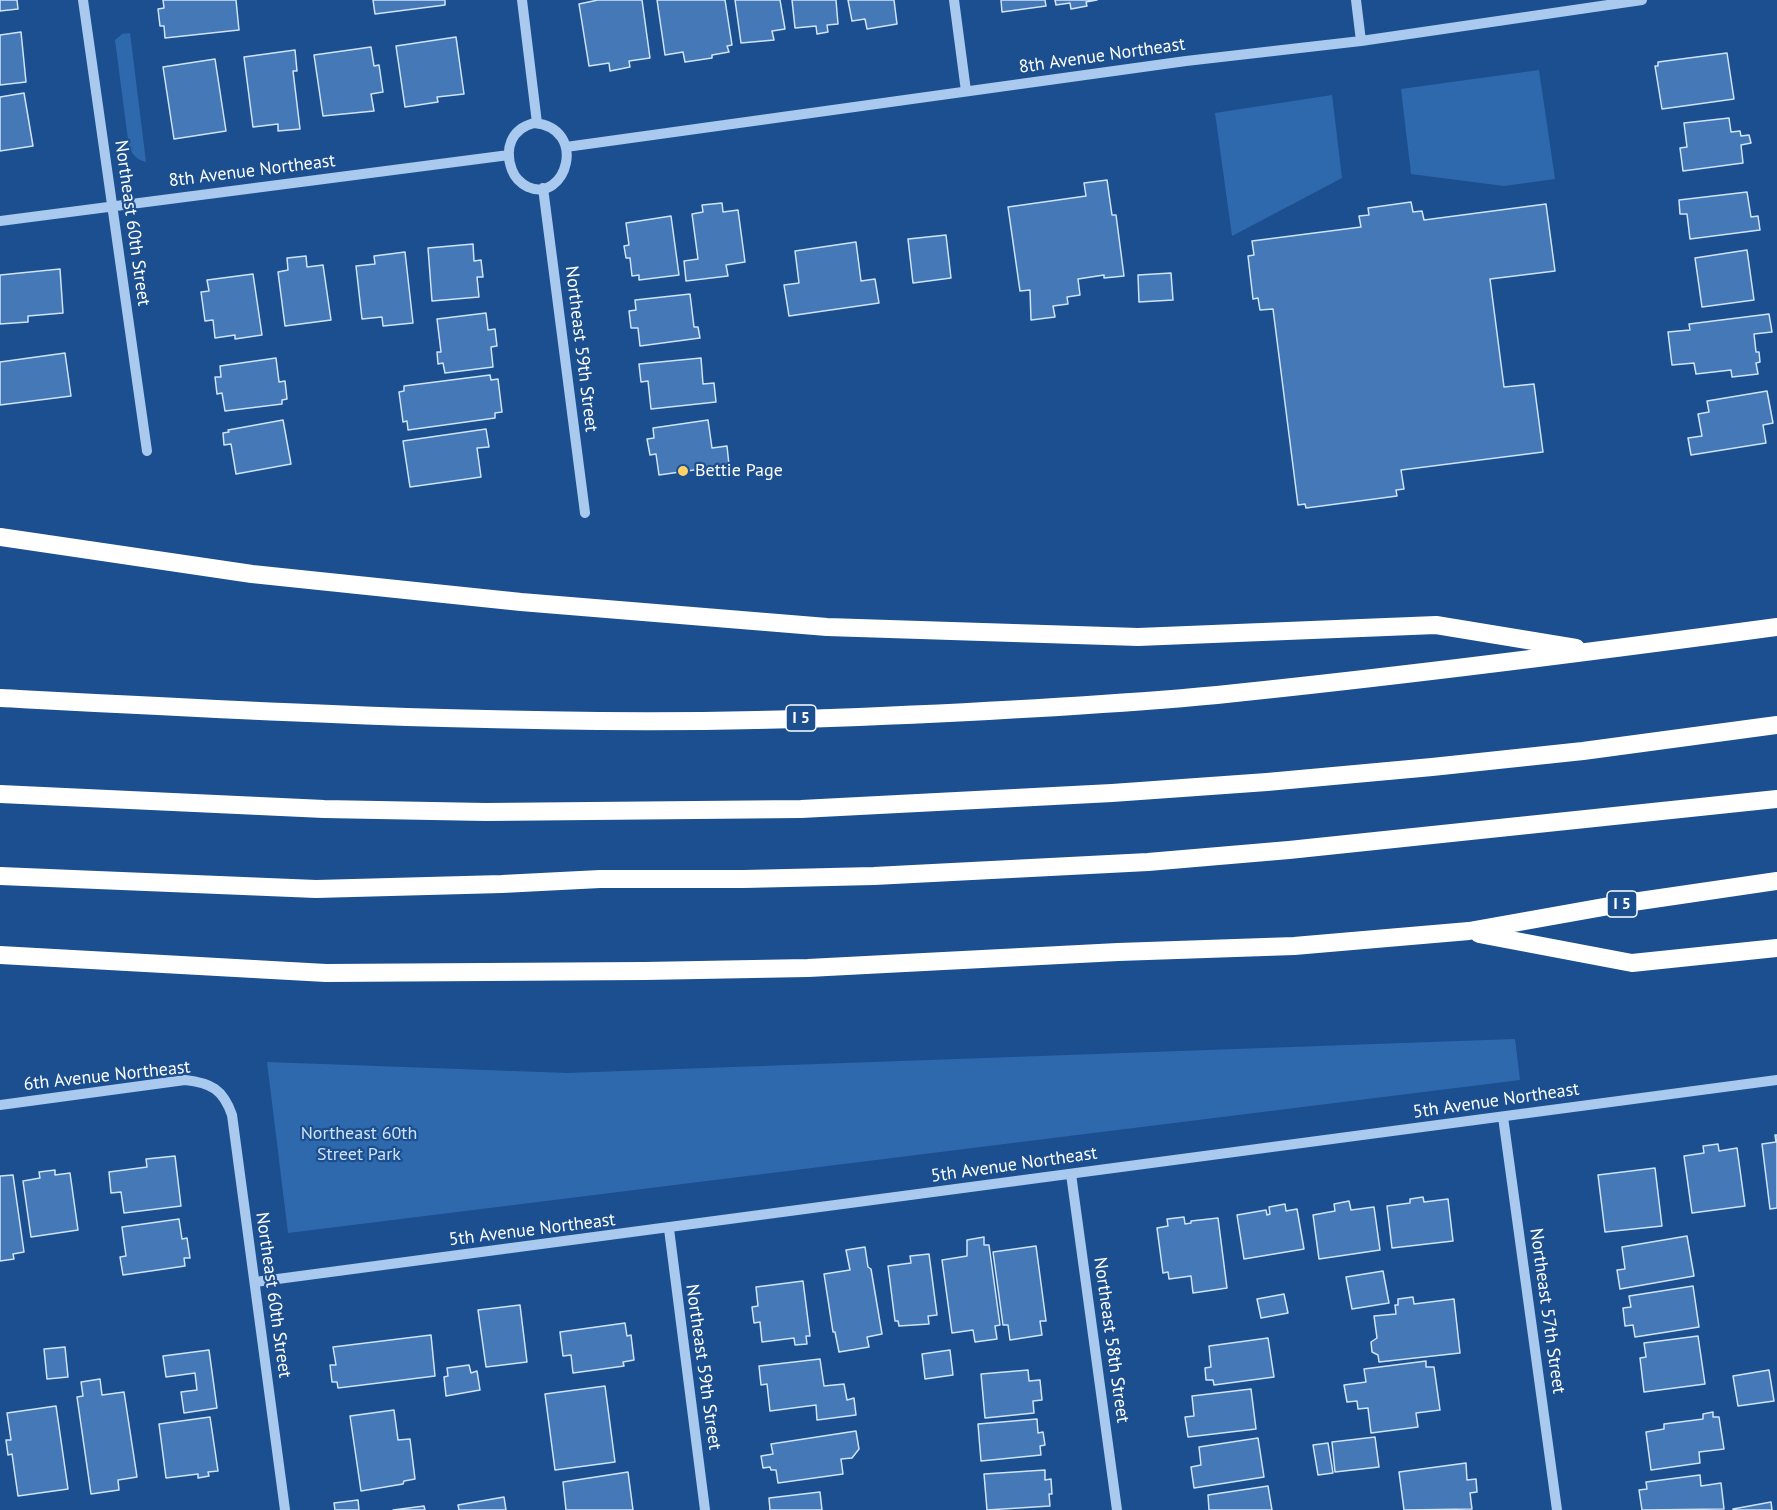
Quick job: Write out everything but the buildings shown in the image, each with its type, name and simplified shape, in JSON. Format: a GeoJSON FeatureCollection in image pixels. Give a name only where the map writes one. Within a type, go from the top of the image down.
{"type":"FeatureCollection","features":[{"type":"Feature","properties":{"kind":"highway"},"geometry":{"type":"LineString","coordinates":[[0,537],[264,575],[521,602],[827,627],[1138,637],[1436,626],[1599,651]]}},
{"type":"Feature","properties":{"kind":"highway","name":"I 5"},"geometry":{"type":"LineString","coordinates":[[0,698],[318,715],[497,720],[676,721],[856,717],[1035,708],[1214,695],[1599,651],[1777,627]]}},
{"type":"Feature","properties":{"kind":"highway"},"geometry":{"type":"LineString","coordinates":[[0,794],[324,809],[474,812],[801,809],[1112,793],[1267,782],[1583,751],[1777,725]]}},
{"type":"Feature","properties":{"kind":"highway"},"geometry":{"type":"LineString","coordinates":[[0,876],[316,889],[600,879],[874,876],[1148,862],[1289,850],[1777,800]]}},
{"type":"Feature","properties":{"kind":"highway","name":"I 5"},"geometry":{"type":"LineString","coordinates":[[0,955],[326,973],[808,968],[1118,952],[1294,946],[1469,932],[1626,903],[1777,881]]}},
{"type":"Feature","properties":{"kind":"highway"},"geometry":{"type":"LineString","coordinates":[[1469,932],[1632,963],[1777,948]]}},
{"type":"Feature","properties":{"kind":"street","name":"Northeast 60th Street"},"geometry":{"type":"LineString","coordinates":[[84,0],[147,451]]}},
{"type":"Feature","properties":{"kind":"street"},"geometry":{"type":"LineString","coordinates":[[522,0],[537,123]]}},
{"type":"Feature","properties":{"kind":"street"},"geometry":{"type":"LineString","coordinates":[[954,0],[966,92]]}},
{"type":"Feature","properties":{"kind":"street"},"geometry":{"type":"LineString","coordinates":[[1356,0],[1361,41]]}},
{"type":"Feature","properties":{"kind":"street","name":"8th Avenue Northeast"},"geometry":{"type":"LineString","coordinates":[[566,147],[1174,63],[1361,41],[1642,0]]}},
{"type":"Feature","properties":{"kind":"street"},"geometry":{"type":"LineString","coordinates":[[544,123],[554,127],[561,135],[566,147],[566,167],[554,184],[543,188],[531,188],[516,178],[508,150],[515,133],[524,125],[544,123]]}},
{"type":"Feature","properties":{"kind":"street","name":"8th Avenue Northeast"},"geometry":{"type":"LineString","coordinates":[[0,221],[509,155]]}},
{"type":"Feature","properties":{"kind":"street","name":"Northeast 59th Street"},"geometry":{"type":"LineString","coordinates":[[543,188],[585,513]]}},
{"type":"Feature","properties":{"kind":"street","name":"6th Avenue Northeast"},"geometry":{"type":"LineString","coordinates":[[0,1105],[184,1080],[203,1082],[216,1089]]}},
{"type":"Feature","properties":{"kind":"street","name":"5th Avenue Northeast"},"geometry":{"type":"LineString","coordinates":[[255,1282],[669,1229],[1777,1080]]}},
{"type":"Feature","properties":{"kind":"street","name":"Northeast 60th Street"},"geometry":{"type":"LineString","coordinates":[[216,1089],[227,1100],[232,1115],[285,1510]]}},
{"type":"Feature","properties":{"kind":"street","name":"Northeast 57th Street"},"geometry":{"type":"LineString","coordinates":[[1503,1117],[1557,1510]]}},
{"type":"Feature","properties":{"kind":"street","name":"Northeast 58th Street"},"geometry":{"type":"LineString","coordinates":[[1071,1174],[1118,1510]]}},
{"type":"Feature","properties":{"kind":"street","name":"Northeast 59th Street"},"geometry":{"type":"LineString","coordinates":[[669,1229],[705,1510]]}},
{"type":"Feature","properties":{"kind":"green space"},"geometry":{"type":"Polygon","coordinates":[[[130,33],[146,162],[136,157],[129,147],[115,40],[122,34],[130,33]]]}},
{"type":"Feature","properties":{"kind":"green space"},"geometry":{"type":"Polygon","coordinates":[[[1539,70],[1555,179],[1504,186],[1411,174],[1401,89],[1539,70]]]}},
{"type":"Feature","properties":{"kind":"green space"},"geometry":{"type":"Polygon","coordinates":[[[1332,95],[1342,178],[1232,236],[1215,113],[1332,95]]]}},
{"type":"Feature","properties":{"kind":"green space","name":"Northeast 60th Street Park"},"geometry":{"type":"Polygon","coordinates":[[[1515,1039],[1520,1080],[288,1233],[267,1062],[567,1073],[1515,1039]]]}},
{"type":"Feature","properties":{"kind":"place","name":"Bettie Page"},"geometry":{"type":"Point","coordinates":[683,471]}}]}
